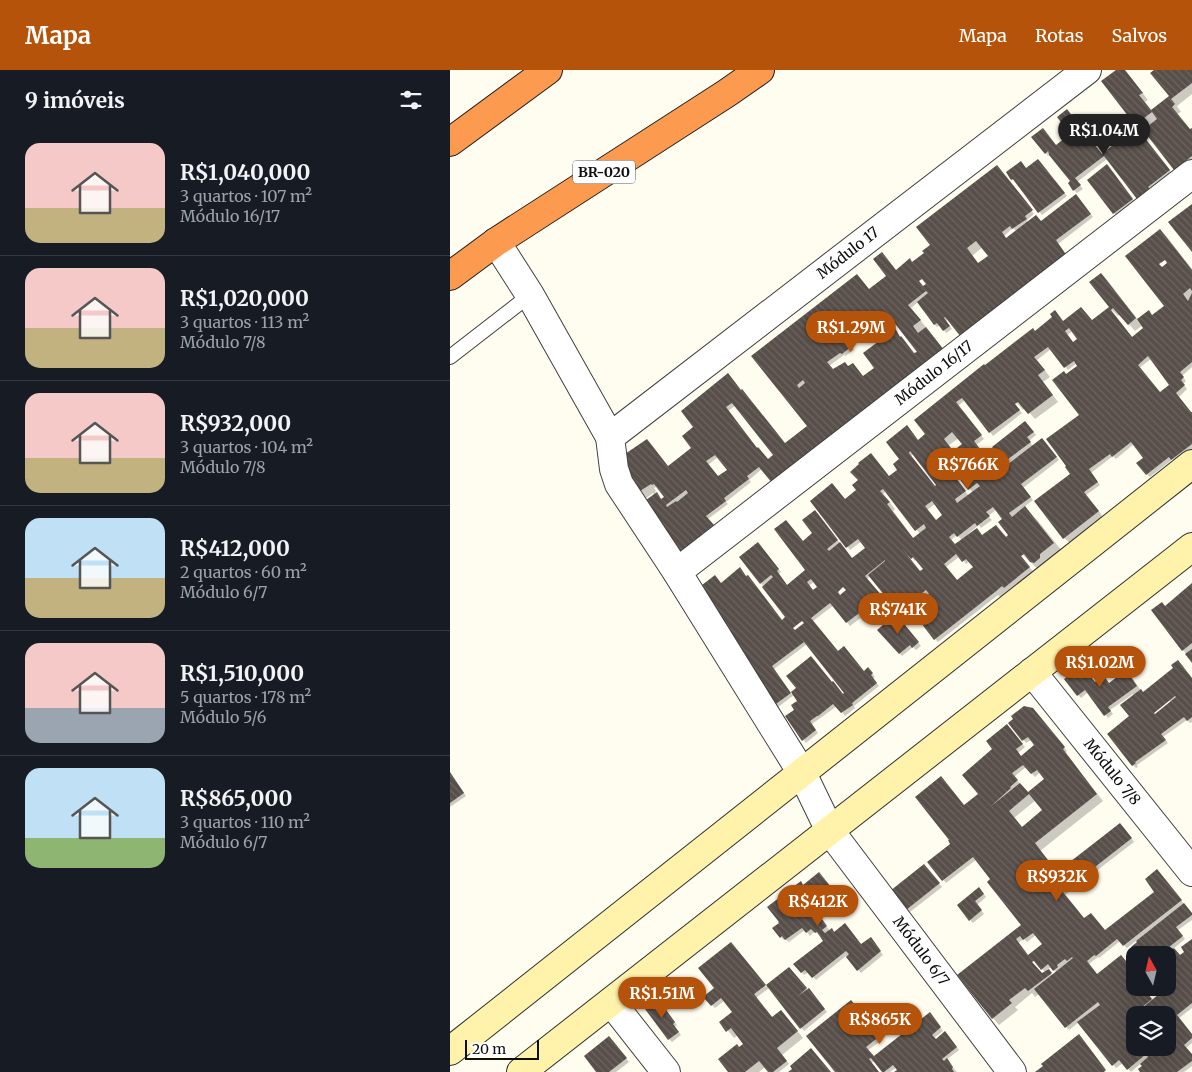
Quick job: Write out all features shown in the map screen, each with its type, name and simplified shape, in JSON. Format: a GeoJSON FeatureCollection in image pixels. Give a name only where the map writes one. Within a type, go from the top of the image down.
{"type":"FeatureCollection","features":[{"type":"Feature","properties":{"kind":"highway"},"geometry":{"type":"LineString","coordinates":[[450,142],[548,70]]}},
{"type":"Feature","properties":{"kind":"highway","name":"BR-020"},"geometry":{"type":"LineString","coordinates":[[450,276],[728,81],[760,70]]}},
{"type":"Feature","properties":{"kind":"street","name":"Módulo 17"},"geometry":{"type":"LineString","coordinates":[[610,437],[1087,70]]}},
{"type":"Feature","properties":{"kind":"street","name":"Módulo 16/17"},"geometry":{"type":"LineString","coordinates":[[677,572],[1192,174]]}},
{"type":"Feature","properties":{"kind":"street"},"geometry":{"type":"LineString","coordinates":[[496,242],[530,295],[610,437]]}},
{"type":"Feature","properties":{"kind":"street","name":"Módulo 6/7"},"geometry":{"type":"LineString","coordinates":[[610,437],[614,470],[619,484],[677,572],[802,773],[830,831],[1012,1072]]}},
{"type":"Feature","properties":{"kind":"street"},"geometry":{"type":"LineString","coordinates":[[450,1051],[1192,464]]}},
{"type":"Feature","properties":{"kind":"street"},"geometry":{"type":"LineString","coordinates":[[521,1072],[1192,547]]}},
{"type":"Feature","properties":{"kind":"street","name":"Módulo 7/8"},"geometry":{"type":"LineString","coordinates":[[1032,672],[1192,872]]}},
{"type":"Feature","properties":{"kind":"street"},"geometry":{"type":"LineString","coordinates":[[611,1002],[666,1072]]}},
{"type":"Feature","properties":{"kind":"lane"},"geometry":{"type":"LineString","coordinates":[[450,357],[530,295]]}},
{"type":"Feature","properties":{"kind":"building"},"geometry":{"type":"Polygon","coordinates":[[[1116,70],[1125,70],[1143,93],[1139,95],[1151,110],[1169,96],[1150,73],[1154,70],[1192,70],[1192,83],[1171,99],[1175,104],[1172,107],[1190,129],[1192,128],[1192,156],[1174,170],[1143,130],[1157,119],[1152,112],[1135,125],[1101,81],[1116,70]]]}},
{"type":"Feature","properties":{"kind":"building"},"geometry":{"type":"Polygon","coordinates":[[[1067,109],[1102,154],[1119,140],[1121,142],[1136,127],[1170,170],[1148,187],[1150,189],[1137,199],[1104,156],[1075,178],[1081,185],[1073,191],[1068,183],[1070,181],[1049,155],[1048,151],[1045,154],[1031,137],[1043,128],[1056,145],[1070,134],[1057,117],[1067,109]]]}},
{"type":"Feature","properties":{"kind":"building"},"geometry":{"type":"Polygon","coordinates":[[[1038,159],[1065,193],[1038,213],[1006,172],[1021,161],[1026,168],[1038,159]]]}},
{"type":"Feature","properties":{"kind":"building"},"geometry":{"type":"Polygon","coordinates":[[[1107,164],[1133,199],[1113,214],[1087,180],[1107,164]]]}},
{"type":"Feature","properties":{"kind":"building"},"geometry":{"type":"Polygon","coordinates":[[[997,165],[1033,210],[1025,216],[1027,219],[1012,229],[1010,226],[1002,232],[1006,238],[1036,215],[1041,221],[1076,194],[1091,214],[1056,240],[1067,256],[961,337],[945,317],[950,326],[943,331],[937,323],[934,325],[917,302],[928,293],[926,291],[908,305],[921,320],[913,326],[918,333],[926,327],[944,350],[772,483],[759,467],[747,476],[749,479],[724,498],[726,501],[706,516],[714,525],[702,534],[704,537],[674,560],[633,496],[622,456],[647,439],[668,466],[677,459],[691,448],[682,436],[693,427],[681,411],[728,373],[785,443],[807,426],[751,356],[857,274],[869,289],[886,276],[873,259],[882,252],[896,270],[910,258],[912,262],[924,253],[922,251],[930,245],[916,227],[997,165]],[[976,241],[967,248],[978,263],[988,256],[976,241]],[[922,279],[919,281],[923,286],[926,284],[922,279]],[[875,316],[849,336],[852,341],[850,343],[852,346],[827,362],[833,369],[845,362],[848,366],[853,363],[863,376],[874,368],[863,353],[887,335],[884,331],[893,324],[900,337],[914,353],[917,352],[893,321],[885,328],[875,316]],[[803,380],[797,385],[799,388],[805,383],[803,380]],[[732,403],[726,407],[757,448],[768,459],[773,455],[732,403]],[[715,455],[706,461],[718,476],[727,470],[715,455]],[[651,484],[640,491],[646,500],[657,492],[661,499],[664,497],[654,484],[651,484]],[[686,490],[666,505],[667,507],[688,493],[686,490]]]}},
{"type":"Feature","properties":{"kind":"building"},"geometry":{"type":"Polygon","coordinates":[[[1192,204],[1192,252],[1168,222],[1192,204]]]}},
{"type":"Feature","properties":{"kind":"building"},"geometry":{"type":"Polygon","coordinates":[[[1160,229],[1192,270],[1192,291],[1190,288],[1183,294],[1188,301],[1192,293],[1192,362],[1180,372],[1184,377],[1181,380],[1185,385],[1176,393],[1192,412],[1192,444],[1171,460],[1169,457],[1146,475],[1136,463],[1143,458],[1131,442],[1112,457],[1110,454],[1089,469],[1098,482],[1084,492],[1099,511],[1063,539],[1034,501],[1070,474],[1046,439],[1079,415],[1052,380],[1064,371],[1066,374],[1077,366],[1074,361],[1064,368],[1048,347],[1034,357],[1045,370],[1038,375],[1053,395],[1028,414],[1018,402],[1015,404],[1020,410],[989,433],[962,398],[956,402],[982,435],[974,441],[993,466],[1001,459],[992,447],[1025,421],[1034,432],[1027,437],[1031,442],[1004,462],[1007,465],[1042,438],[1057,457],[1021,484],[1031,497],[1009,513],[1012,517],[1025,506],[1054,543],[1040,554],[1040,558],[1034,563],[1030,562],[1024,554],[1021,556],[1030,567],[1004,588],[1002,586],[934,640],[921,623],[926,619],[915,605],[929,594],[926,590],[898,612],[868,575],[885,560],[865,576],[882,596],[846,623],[830,603],[811,618],[838,651],[844,646],[864,671],[868,667],[877,683],[852,703],[853,705],[841,713],[833,704],[810,721],[816,730],[802,741],[785,716],[794,710],[791,705],[797,701],[791,692],[796,688],[786,676],[811,656],[832,682],[844,693],[804,642],[772,666],[791,693],[769,709],[740,647],[693,592],[715,575],[721,583],[740,567],[782,620],[785,617],[762,587],[773,577],[771,575],[760,584],[739,557],[758,542],[779,569],[777,571],[787,585],[805,570],[774,529],[786,520],[803,541],[812,533],[802,520],[815,510],[838,540],[827,549],[829,551],[840,542],[852,558],[865,548],[858,539],[846,548],[810,501],[832,483],[845,499],[856,490],[852,485],[858,480],[850,472],[871,453],[889,476],[897,470],[893,464],[899,459],[886,442],[907,425],[918,440],[925,434],[914,420],[984,364],[1033,328],[1035,331],[1052,317],[1050,314],[1055,310],[1063,321],[1081,307],[1092,320],[1109,307],[1089,282],[1101,273],[1136,318],[1128,325],[1113,308],[1111,310],[1132,337],[1143,328],[1137,319],[1149,310],[1152,315],[1164,306],[1125,256],[1160,229]],[[1165,260],[1159,264],[1162,267],[1167,263],[1165,260]],[[1069,328],[1065,331],[1073,342],[1077,339],[1069,328]],[[1148,356],[1138,365],[1160,392],[1169,385],[1148,356]],[[952,432],[944,439],[953,451],[962,444],[952,432]],[[910,451],[909,453],[936,485],[910,451]],[[942,456],[940,457],[966,491],[955,499],[957,503],[980,486],[977,483],[968,490],[942,456]],[[883,489],[880,491],[890,502],[887,504],[913,538],[926,528],[924,524],[915,531],[883,489]],[[932,501],[925,506],[936,520],[942,515],[932,501]],[[993,507],[986,512],[990,516],[977,526],[975,523],[957,537],[954,533],[949,537],[955,544],[977,528],[982,535],[996,525],[1006,537],[1008,535],[998,522],[1002,519],[993,507]],[[901,547],[920,571],[923,569],[913,557],[911,559],[901,547]],[[956,554],[944,564],[957,580],[973,567],[966,559],[962,562],[956,554]],[[811,579],[807,582],[813,590],[817,587],[811,579]],[[843,587],[838,592],[840,595],[846,590],[843,587]],[[802,621],[793,628],[795,630],[804,623],[802,621]]]}},
{"type":"Feature","properties":{"kind":"building"},"geometry":{"type":"Polygon","coordinates":[[[1192,583],[1192,643],[1182,651],[1151,610],[1162,602],[1165,606],[1192,583]]]}},
{"type":"Feature","properties":{"kind":"building"},"geometry":{"type":"Polygon","coordinates":[[[896,614],[919,642],[912,648],[910,645],[899,654],[877,630],[896,614]]]}},
{"type":"Feature","properties":{"kind":"building"},"geometry":{"type":"Polygon","coordinates":[[[1192,649],[1192,663],[1185,654],[1192,649]]]}},
{"type":"Feature","properties":{"kind":"building"},"geometry":{"type":"Polygon","coordinates":[[[1178,660],[1192,678],[1192,717],[1187,721],[1184,717],[1161,734],[1166,740],[1132,766],[1107,734],[1129,716],[1120,705],[1141,689],[1143,692],[1173,668],[1171,665],[1178,660]],[[1175,696],[1154,713],[1155,714],[1175,696]]]}},
{"type":"Feature","properties":{"kind":"building"},"geometry":{"type":"Polygon","coordinates":[[[1081,665],[1095,682],[1104,676],[1109,683],[1121,674],[1123,677],[1129,674],[1137,686],[1108,707],[1111,711],[1104,716],[1085,690],[1077,696],[1064,679],[1081,665]]]}},
{"type":"Feature","properties":{"kind":"building"},"geometry":{"type":"Polygon","coordinates":[[[1024,706],[1033,708],[1065,747],[1063,749],[1097,794],[1035,843],[1057,872],[1120,823],[1132,838],[1063,892],[1084,918],[1091,913],[1105,930],[1154,892],[1145,879],[1157,869],[1182,900],[1123,946],[1117,939],[1087,961],[1097,974],[1121,955],[1126,961],[1126,996],[1150,996],[1152,999],[1143,1006],[1126,1006],[1126,1056],[1144,1056],[1127,1070],[1119,1060],[1112,1066],[1077,1022],[1100,1005],[1098,1002],[1065,1028],[1034,989],[1072,957],[1067,961],[1065,959],[1053,971],[1048,964],[1041,970],[1034,961],[1032,962],[1042,973],[1049,969],[1052,973],[1028,991],[1025,988],[1009,1000],[1012,1003],[992,1019],[957,975],[1021,925],[987,882],[990,879],[973,857],[942,881],[927,862],[950,844],[949,840],[915,797],[941,776],[964,805],[978,794],[962,775],[992,749],[986,741],[1007,724],[1023,744],[1016,749],[1021,756],[1034,745],[1028,737],[1022,741],[1008,723],[1013,719],[1011,716],[1024,706]],[[1023,765],[1012,773],[1018,780],[990,807],[1020,783],[1028,792],[1044,779],[1037,770],[1031,774],[1023,765]],[[1029,794],[1009,811],[1022,827],[1042,810],[1029,794]],[[1033,933],[1023,940],[1020,936],[1016,939],[1028,955],[1042,944],[1033,933]]]}},
{"type":"Feature","properties":{"kind":"building"},"geometry":{"type":"Polygon","coordinates":[[[450,772],[464,793],[450,803],[450,772]]]}},
{"type":"Feature","properties":{"kind":"building"},"geometry":{"type":"Polygon","coordinates":[[[924,864],[940,883],[906,910],[890,891],[924,864]]]}},
{"type":"Feature","properties":{"kind":"building"},"geometry":{"type":"Polygon","coordinates":[[[819,872],[839,897],[819,915],[827,926],[822,930],[825,933],[832,928],[834,932],[845,923],[861,944],[871,937],[881,951],[857,971],[846,957],[849,954],[846,951],[812,978],[805,970],[801,973],[793,964],[823,941],[817,932],[815,933],[811,929],[806,933],[802,928],[785,940],[782,936],[780,938],[772,928],[779,922],[767,907],[801,881],[803,885],[819,872]]]}},
{"type":"Feature","properties":{"kind":"building"},"geometry":{"type":"Polygon","coordinates":[[[979,887],[984,894],[975,901],[982,910],[969,921],[957,905],[979,887]]]}},
{"type":"Feature","properties":{"kind":"building"},"geometry":{"type":"Polygon","coordinates":[[[1184,903],[1192,913],[1192,915],[1176,927],[1183,936],[1170,946],[1132,946],[1184,903]]]}},
{"type":"Feature","properties":{"kind":"building"},"geometry":{"type":"Polygon","coordinates":[[[1192,939],[1192,1003],[1177,1015],[1192,1034],[1192,1038],[1184,1045],[1192,1054],[1192,1061],[1177,1072],[1140,1072],[1138,1069],[1142,1066],[1140,1064],[1148,1057],[1176,1056],[1176,1006],[1144,1006],[1157,996],[1176,996],[1176,950],[1180,955],[1184,952],[1181,947],[1192,939]]]}},
{"type":"Feature","properties":{"kind":"building"},"geometry":{"type":"Polygon","coordinates":[[[731,942],[766,985],[754,994],[772,1017],[781,1010],[798,1031],[777,1048],[787,1061],[773,1072],[768,1072],[759,1061],[745,1072],[728,1072],[718,1059],[737,1044],[739,1047],[743,1044],[731,1028],[726,1032],[719,1022],[732,1012],[721,998],[711,1006],[703,997],[714,988],[698,968],[731,942]]]}},
{"type":"Feature","properties":{"kind":"building"},"geometry":{"type":"Polygon","coordinates":[[[789,967],[807,988],[798,996],[809,988],[825,1009],[800,1029],[766,985],[789,967]]]}},
{"type":"Feature","properties":{"kind":"building"},"geometry":{"type":"Polygon","coordinates":[[[658,999],[675,1022],[673,1024],[679,1032],[668,1040],[645,1009],[658,999]]]}},
{"type":"Feature","properties":{"kind":"building"},"geometry":{"type":"Polygon","coordinates":[[[851,1000],[880,1036],[866,1047],[874,1056],[930,1012],[941,1027],[932,1035],[936,1039],[945,1031],[957,1047],[942,1059],[944,1061],[947,1058],[954,1072],[894,1072],[897,1070],[893,1065],[882,1072],[871,1058],[869,1059],[879,1072],[835,1072],[806,1036],[851,1000]]]}},
{"type":"Feature","properties":{"kind":"building"},"geometry":{"type":"Polygon","coordinates":[[[1079,1034],[1106,1070],[1104,1072],[1035,1072],[1043,1066],[1041,1064],[1079,1034]]]}},
{"type":"Feature","properties":{"kind":"building"},"geometry":{"type":"Polygon","coordinates":[[[609,1036],[627,1058],[609,1072],[596,1072],[584,1056],[609,1036]]]}},
{"type":"Feature","properties":{"kind":"building"},"geometry":{"type":"Polygon","coordinates":[[[811,1048],[831,1072],[788,1072],[792,1069],[790,1066],[811,1048]]]}}]}
